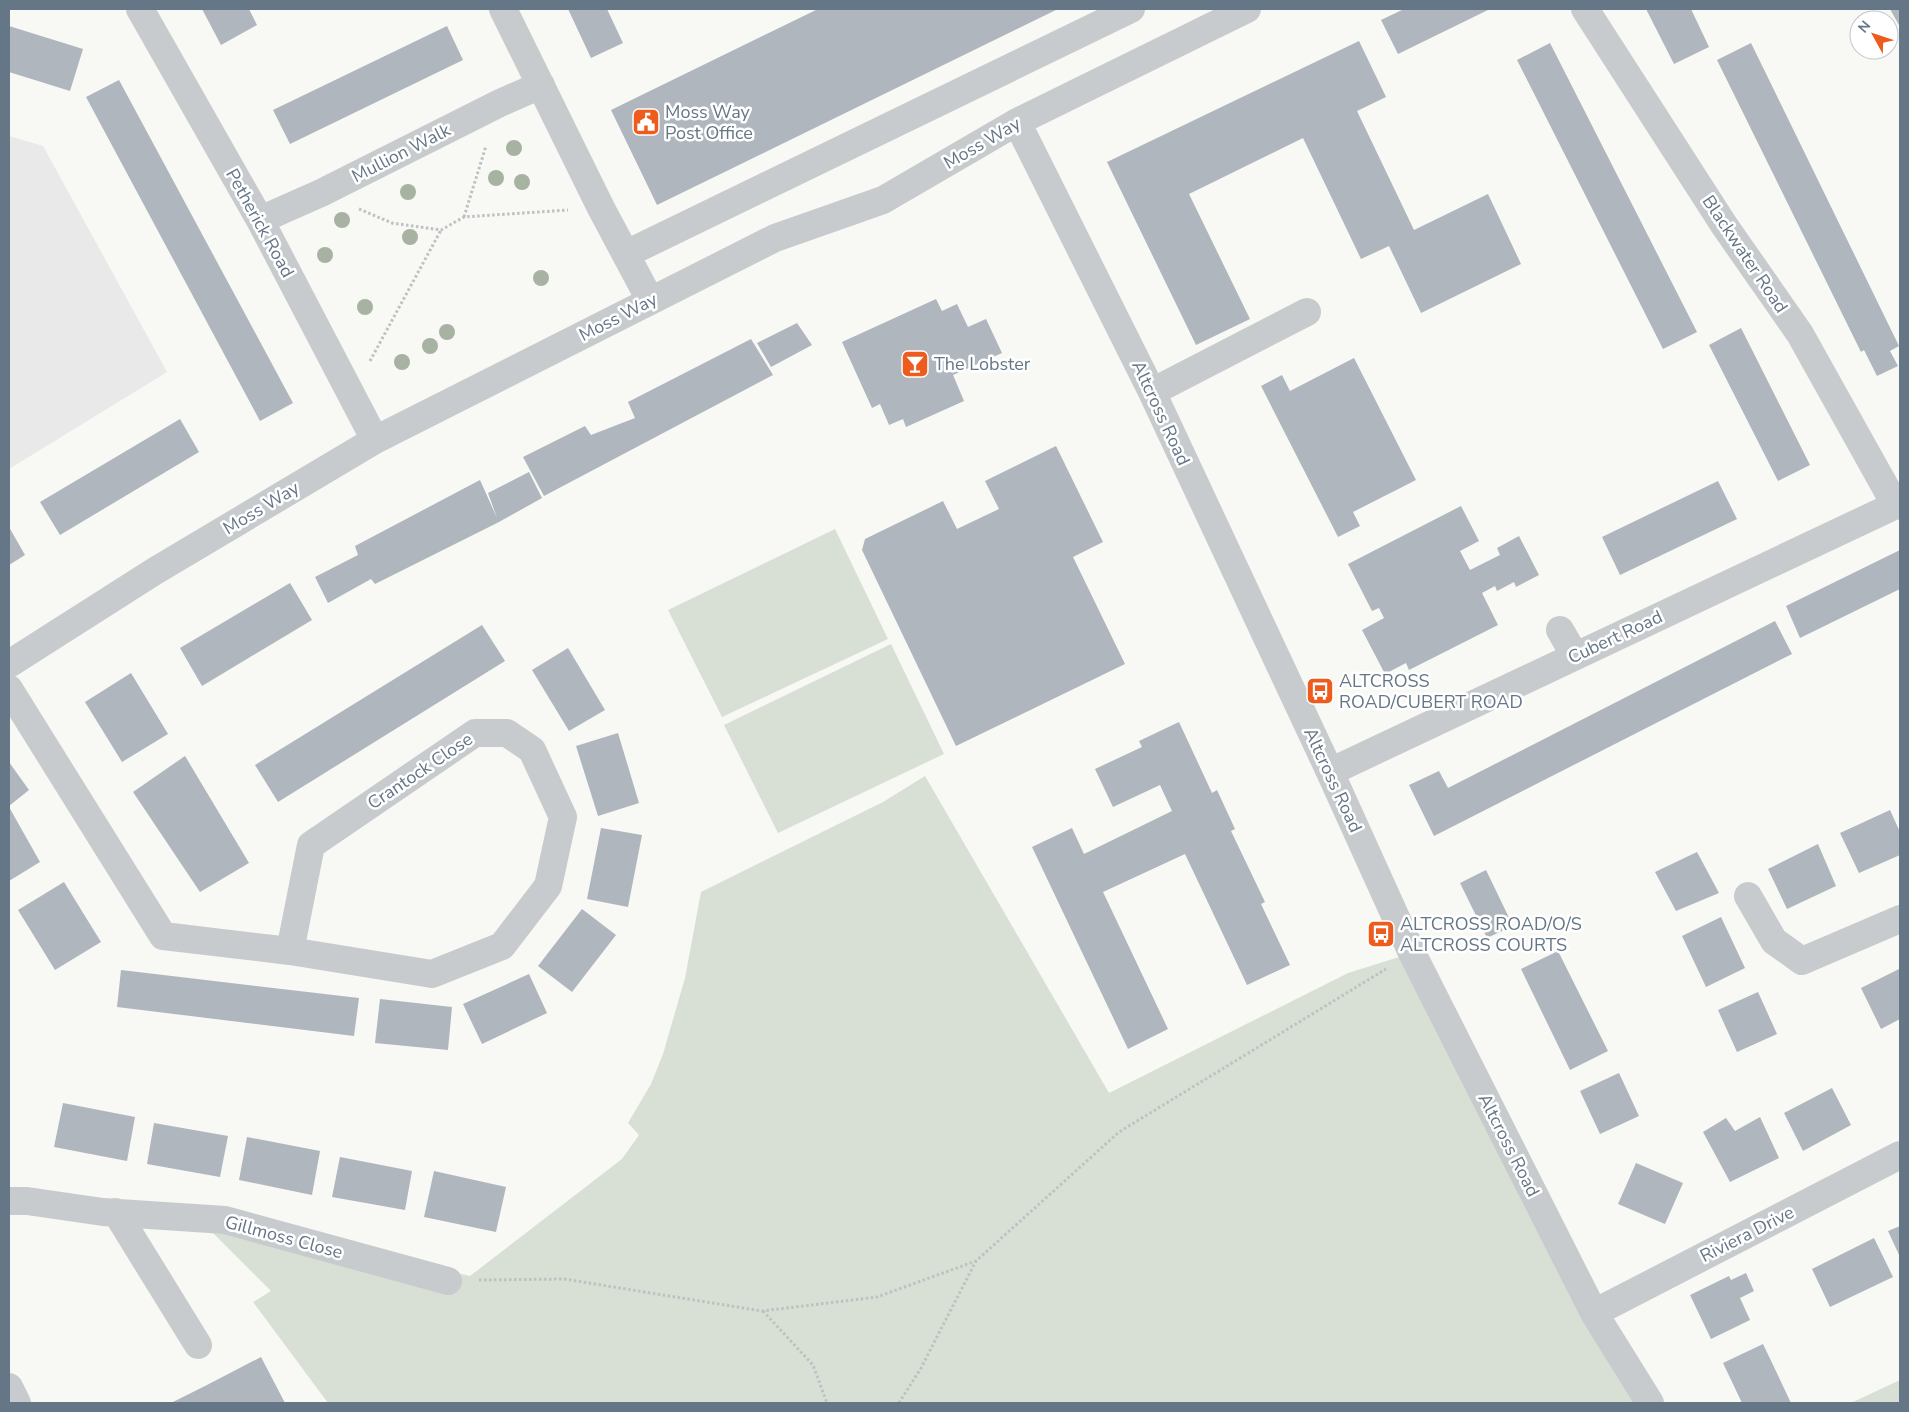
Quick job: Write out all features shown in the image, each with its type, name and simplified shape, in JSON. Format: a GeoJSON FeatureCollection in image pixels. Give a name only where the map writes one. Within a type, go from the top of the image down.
{"type":"FeatureCollection","features":[{"type":"Feature","properties":{"kind":"street","name":"Petherick Road"},"geometry":{"type":"LineString","coordinates":[[140,9],[260,220],[375,440]]}},
{"type":"Feature","properties":{"kind":"street"},"geometry":{"type":"LineString","coordinates":[[503,9],[601,208],[650,300]]}},
{"type":"Feature","properties":{"kind":"street"},"geometry":{"type":"LineString","coordinates":[[626,254],[1131,9]]}},
{"type":"Feature","properties":{"kind":"street","name":"Moss Way"},"geometry":{"type":"LineString","coordinates":[[9,664],[155,571],[375,440],[775,238],[883,200],[1017,122],[1246,9]]}},
{"type":"Feature","properties":{"kind":"street","name":"Blackwater Road"},"geometry":{"type":"LineString","coordinates":[[1585,9],[1724,225],[1800,334],[1898,504]]}},
{"type":"Feature","properties":{"kind":"street","name":"Mullion Walk"},"geometry":{"type":"LineString","coordinates":[[260,220],[321,194],[500,103],[541,85]]}},
{"type":"Feature","properties":{"kind":"street","name":"Altcross Road"},"geometry":{"type":"LineString","coordinates":[[1017,122],[1152,392],[1330,772],[1412,953],[1594,1313],[1650,1403]]}},
{"type":"Feature","properties":{"kind":"street"},"geometry":{"type":"LineString","coordinates":[[1152,392],[1307,312]]}},
{"type":"Feature","properties":{"kind":"street","name":"Cubert Road"},"geometry":{"type":"LineString","coordinates":[[1330,772],[1898,504]]}},
{"type":"Feature","properties":{"kind":"street"},"geometry":{"type":"LineString","coordinates":[[1560,630],[1575,656]]}},
{"type":"Feature","properties":{"kind":"street","name":"Crantock Close"},"geometry":{"type":"LineString","coordinates":[[9,689],[163,936],[290,951],[432,974],[502,946],[548,886],[563,817],[532,750],[508,733],[475,732],[311,845],[290,951]]}},
{"type":"Feature","properties":{"kind":"street"},"geometry":{"type":"LineString","coordinates":[[1748,896],[1774,941],[1802,961],[1900,918]]}},
{"type":"Feature","properties":{"kind":"street","name":"Riviera Drive"},"geometry":{"type":"LineString","coordinates":[[1594,1313],[1900,1155]]}},
{"type":"Feature","properties":{"kind":"street","name":"Gillmoss Close"},"geometry":{"type":"LineString","coordinates":[[9,1201],[27,1201],[116,1212],[225,1220],[448,1281]]}},
{"type":"Feature","properties":{"kind":"street"},"geometry":{"type":"LineString","coordinates":[[116,1212],[198,1345]]}},
{"type":"Feature","properties":{"kind":"street"},"geometry":{"type":"LineString","coordinates":[[9,1387],[17,1403]]}},
{"type":"Feature","properties":{"kind":"path"},"geometry":{"type":"LineString","coordinates":[[464,217],[500,103]]}},
{"type":"Feature","properties":{"kind":"path"},"geometry":{"type":"LineString","coordinates":[[321,194],[392,223],[441,230]]}},
{"type":"Feature","properties":{"kind":"path"},"geometry":{"type":"LineString","coordinates":[[352,395],[441,230],[464,217],[601,208]]}},
{"type":"Feature","properties":{"kind":"path"},"geometry":{"type":"LineString","coordinates":[[898,1403],[921,1368],[976,1261],[1119,1132],[1412,953]]}},
{"type":"Feature","properties":{"kind":"path"},"geometry":{"type":"LineString","coordinates":[[448,1281],[564,1279],[762,1311],[877,1297],[976,1261]]}},
{"type":"Feature","properties":{"kind":"path"},"geometry":{"type":"LineString","coordinates":[[762,1311],[813,1365],[827,1403]]}},
{"type":"Feature","properties":{"kind":"shaded area"},"geometry":{"type":"Polygon","coordinates":[[[9,136],[43,146],[167,372],[9,469],[9,136]]]}},
{"type":"Feature","properties":{"kind":"shaded area"},"geometry":{"type":"Polygon","coordinates":[[[835,529],[888,639],[722,717],[668,610],[835,529]]]}},
{"type":"Feature","properties":{"kind":"shaded area"},"geometry":{"type":"Polygon","coordinates":[[[891,644],[944,754],[778,833],[724,725],[891,644]]]}},
{"type":"Feature","properties":{"kind":"shaded area"},"geometry":{"type":"Polygon","coordinates":[[[925,776],[1109,1093],[1348,973],[1412,953],[1639,1403],[328,1403],[253,1302],[271,1291],[192,1212],[470,1276],[622,1159],[639,1135],[628,1123],[651,1084],[663,1054],[685,978],[701,892],[883,802],[925,776]]]}},
{"type":"Feature","properties":{"kind":"shaded area"},"geometry":{"type":"Polygon","coordinates":[[[1900,1380],[1900,1403],[1851,1403],[1900,1380]]]}},
{"type":"Feature","properties":{"kind":"building"},"geometry":{"type":"Polygon","coordinates":[[[202,9],[249,9],[257,25],[221,45],[202,9]]]}},
{"type":"Feature","properties":{"kind":"building"},"geometry":{"type":"Polygon","coordinates":[[[568,9],[607,9],[623,43],[591,58],[568,9]]]}},
{"type":"Feature","properties":{"kind":"building"},"geometry":{"type":"Polygon","coordinates":[[[818,9],[1058,9],[657,205],[611,110],[818,9]]]}},
{"type":"Feature","properties":{"kind":"building"},"geometry":{"type":"Polygon","coordinates":[[[1404,9],[1490,9],[1398,54],[1381,20],[1404,9]]]}},
{"type":"Feature","properties":{"kind":"building"},"geometry":{"type":"Polygon","coordinates":[[[1646,9],[1691,9],[1709,47],[1674,64],[1646,9]]]}},
{"type":"Feature","properties":{"kind":"building"},"geometry":{"type":"Polygon","coordinates":[[[1900,9],[1900,27],[1899,10],[1891,10],[1900,9]]]}},
{"type":"Feature","properties":{"kind":"building"},"geometry":{"type":"Polygon","coordinates":[[[9,26],[83,49],[70,91],[9,72],[9,26]]]}},
{"type":"Feature","properties":{"kind":"building"},"geometry":{"type":"Polygon","coordinates":[[[447,26],[463,60],[290,144],[273,110],[447,26]]]}},
{"type":"Feature","properties":{"kind":"building"},"geometry":{"type":"Polygon","coordinates":[[[1359,41],[1386,97],[1357,111],[1414,230],[1488,194],[1521,264],[1421,313],[1389,246],[1361,259],[1303,138],[1189,194],[1250,319],[1196,345],[1107,162],[1359,41]]]}},
{"type":"Feature","properties":{"kind":"building"},"geometry":{"type":"Polygon","coordinates":[[[1550,43],[1697,332],[1663,349],[1517,60],[1550,43]]]}},
{"type":"Feature","properties":{"kind":"building"},"geometry":{"type":"Polygon","coordinates":[[[1751,43],[1899,346],[1890,351],[1898,366],[1877,376],[1864,350],[1861,352],[1717,60],[1751,43]]]}},
{"type":"Feature","properties":{"kind":"building"},"geometry":{"type":"Polygon","coordinates":[[[119,80],[293,403],[260,421],[86,97],[119,80]]]}},
{"type":"Feature","properties":{"kind":"building","name":"The Lobster"},"geometry":{"type":"Polygon","coordinates":[[[936,299],[942,311],[957,304],[968,327],[986,319],[1002,353],[953,375],[964,401],[906,427],[903,419],[889,425],[880,404],[872,408],[842,342],[936,299]]]}},
{"type":"Feature","properties":{"kind":"building"},"geometry":{"type":"Polygon","coordinates":[[[797,323],[812,345],[771,367],[757,343],[797,323]]]}},
{"type":"Feature","properties":{"kind":"building"},"geometry":{"type":"Polygon","coordinates":[[[1741,328],[1810,465],[1778,481],[1709,345],[1741,328]]]}},
{"type":"Feature","properties":{"kind":"building"},"geometry":{"type":"Polygon","coordinates":[[[751,339],[773,375],[544,496],[523,457],[585,426],[591,435],[635,418],[628,402],[751,339]]]}},
{"type":"Feature","properties":{"kind":"building"},"geometry":{"type":"Polygon","coordinates":[[[1354,358],[1416,480],[1353,512],[1360,526],[1338,537],[1261,386],[1282,375],[1290,391],[1354,358]]]}},
{"type":"Feature","properties":{"kind":"building"},"geometry":{"type":"Polygon","coordinates":[[[180,419],[199,452],[60,535],[40,502],[180,419]]]}},
{"type":"Feature","properties":{"kind":"building"},"geometry":{"type":"Polygon","coordinates":[[[1056,446],[1103,542],[1073,557],[1125,664],[956,746],[862,550],[865,539],[943,501],[957,529],[999,509],[985,481],[1056,446]]]}},
{"type":"Feature","properties":{"kind":"building"},"geometry":{"type":"Polygon","coordinates":[[[529,472],[542,498],[499,522],[375,584],[371,579],[328,603],[315,577],[358,555],[355,546],[480,480],[497,518],[488,493],[529,472]]]}},
{"type":"Feature","properties":{"kind":"building"},"geometry":{"type":"Polygon","coordinates":[[[1718,481],[1737,519],[1620,575],[1602,537],[1718,481]]]}},
{"type":"Feature","properties":{"kind":"building"},"geometry":{"type":"Polygon","coordinates":[[[1461,506],[1479,541],[1460,551],[1470,570],[1500,555],[1497,548],[1519,536],[1539,575],[1516,587],[1514,582],[1497,591],[1495,586],[1482,593],[1498,625],[1409,670],[1406,663],[1385,674],[1362,630],[1384,618],[1379,608],[1372,611],[1348,564],[1461,506]]]}},
{"type":"Feature","properties":{"kind":"building"},"geometry":{"type":"Polygon","coordinates":[[[9,527],[25,555],[9,565],[9,527]]]}},
{"type":"Feature","properties":{"kind":"building"},"geometry":{"type":"Polygon","coordinates":[[[1900,550],[1900,589],[1800,638],[1786,606],[1900,550]]]}},
{"type":"Feature","properties":{"kind":"building"},"geometry":{"type":"Polygon","coordinates":[[[290,583],[312,620],[202,686],[180,648],[290,583]]]}},
{"type":"Feature","properties":{"kind":"building"},"geometry":{"type":"Polygon","coordinates":[[[1775,621],[1792,654],[1434,836],[1409,785],[1439,771],[1448,788],[1775,621]]]}},
{"type":"Feature","properties":{"kind":"building"},"geometry":{"type":"Polygon","coordinates":[[[482,625],[505,661],[278,802],[255,765],[482,625]]]}},
{"type":"Feature","properties":{"kind":"building"},"geometry":{"type":"Polygon","coordinates":[[[568,648],[605,710],[569,731],[532,670],[568,648]]]}},
{"type":"Feature","properties":{"kind":"building"},"geometry":{"type":"Polygon","coordinates":[[[131,673],[168,734],[122,762],[85,702],[131,673]]]}},
{"type":"Feature","properties":{"kind":"building"},"geometry":{"type":"Polygon","coordinates":[[[1179,722],[1212,793],[1217,790],[1235,829],[1231,831],[1265,902],[1261,904],[1290,965],[1247,985],[1185,854],[1103,892],[1168,1029],[1128,1049],[1032,847],[1072,828],[1084,854],[1172,811],[1160,785],[1113,807],[1095,769],[1142,747],[1139,741],[1179,722]]]}},
{"type":"Feature","properties":{"kind":"building"},"geometry":{"type":"Polygon","coordinates":[[[618,733],[639,803],[598,816],[576,746],[618,733]]]}},
{"type":"Feature","properties":{"kind":"building"},"geometry":{"type":"Polygon","coordinates":[[[185,756],[249,863],[200,892],[133,792],[185,756]]]}},
{"type":"Feature","properties":{"kind":"building"},"geometry":{"type":"Polygon","coordinates":[[[9,762],[29,790],[9,806],[9,762]]]}},
{"type":"Feature","properties":{"kind":"building"},"geometry":{"type":"Polygon","coordinates":[[[9,807],[40,862],[9,881],[9,807]]]}},
{"type":"Feature","properties":{"kind":"building"},"geometry":{"type":"Polygon","coordinates":[[[1890,810],[1900,832],[1900,855],[1859,873],[1840,833],[1890,810]]]}},
{"type":"Feature","properties":{"kind":"building"},"geometry":{"type":"Polygon","coordinates":[[[601,828],[642,835],[628,907],[587,899],[601,828]]]}},
{"type":"Feature","properties":{"kind":"building"},"geometry":{"type":"Polygon","coordinates":[[[1818,844],[1836,886],[1787,909],[1768,869],[1818,844]]]}},
{"type":"Feature","properties":{"kind":"building"},"geometry":{"type":"Polygon","coordinates":[[[1697,852],[1719,893],[1676,911],[1655,872],[1697,852]]]}},
{"type":"Feature","properties":{"kind":"building"},"geometry":{"type":"Polygon","coordinates":[[[1486,870],[1513,926],[1487,938],[1460,883],[1486,870]]]}},
{"type":"Feature","properties":{"kind":"building"},"geometry":{"type":"Polygon","coordinates":[[[64,882],[101,942],[55,970],[18,910],[64,882]]]}},
{"type":"Feature","properties":{"kind":"building"},"geometry":{"type":"Polygon","coordinates":[[[582,909],[616,935],[572,992],[538,966],[582,909]]]}},
{"type":"Feature","properties":{"kind":"building"},"geometry":{"type":"Polygon","coordinates":[[[1721,917],[1745,968],[1706,987],[1682,936],[1721,917]]]}},
{"type":"Feature","properties":{"kind":"building"},"geometry":{"type":"Polygon","coordinates":[[[1558,951],[1608,1051],[1570,1070],[1521,969],[1558,951]]]}},
{"type":"Feature","properties":{"kind":"building"},"geometry":{"type":"Polygon","coordinates":[[[1899,969],[1900,1019],[1881,1029],[1861,988],[1899,969]]]}},
{"type":"Feature","properties":{"kind":"building"},"geometry":{"type":"Polygon","coordinates":[[[121,970],[359,998],[354,1036],[117,1007],[121,970]]]}},
{"type":"Feature","properties":{"kind":"building"},"geometry":{"type":"Polygon","coordinates":[[[529,974],[547,1013],[482,1044],[463,1004],[529,974]]]}},
{"type":"Feature","properties":{"kind":"building"},"geometry":{"type":"Polygon","coordinates":[[[1758,992],[1777,1034],[1737,1052],[1718,1010],[1758,992]]]}},
{"type":"Feature","properties":{"kind":"building"},"geometry":{"type":"Polygon","coordinates":[[[380,999],[452,1007],[448,1050],[375,1043],[380,999]]]}},
{"type":"Feature","properties":{"kind":"building"},"geometry":{"type":"Polygon","coordinates":[[[1619,1073],[1639,1116],[1600,1134],[1580,1091],[1619,1073]]]}},
{"type":"Feature","properties":{"kind":"building"},"geometry":{"type":"Polygon","coordinates":[[[1832,1088],[1851,1125],[1803,1151],[1784,1113],[1832,1088]]]}},
{"type":"Feature","properties":{"kind":"building"},"geometry":{"type":"Polygon","coordinates":[[[63,1103],[135,1117],[127,1161],[54,1147],[63,1103]]]}},
{"type":"Feature","properties":{"kind":"building"},"geometry":{"type":"Polygon","coordinates":[[[1760,1117],[1779,1158],[1730,1182],[1703,1132],[1726,1118],[1735,1131],[1760,1117]]]}},
{"type":"Feature","properties":{"kind":"building"},"geometry":{"type":"Polygon","coordinates":[[[154,1123],[228,1136],[220,1177],[147,1164],[154,1123]]]}},
{"type":"Feature","properties":{"kind":"building"},"geometry":{"type":"Polygon","coordinates":[[[247,1137],[320,1151],[312,1195],[239,1180],[247,1137]]]}},
{"type":"Feature","properties":{"kind":"building"},"geometry":{"type":"Polygon","coordinates":[[[340,1157],[412,1171],[405,1210],[332,1197],[340,1157]]]}},
{"type":"Feature","properties":{"kind":"building"},"geometry":{"type":"Polygon","coordinates":[[[1636,1163],[1683,1183],[1665,1224],[1618,1204],[1636,1163]]]}},
{"type":"Feature","properties":{"kind":"building"},"geometry":{"type":"Polygon","coordinates":[[[434,1171],[506,1187],[496,1232],[424,1217],[434,1171]]]}},
{"type":"Feature","properties":{"kind":"building"},"geometry":{"type":"Polygon","coordinates":[[[1900,1226],[1900,1257],[1888,1231],[1900,1226]]]}},
{"type":"Feature","properties":{"kind":"building"},"geometry":{"type":"Polygon","coordinates":[[[1874,1238],[1893,1277],[1830,1307],[1812,1269],[1874,1238]]]}},
{"type":"Feature","properties":{"kind":"building"},"geometry":{"type":"Polygon","coordinates":[[[1746,1273],[1754,1291],[1740,1298],[1750,1320],[1711,1339],[1690,1295],[1729,1276],[1731,1280],[1746,1273]]]}},
{"type":"Feature","properties":{"kind":"building"},"geometry":{"type":"Polygon","coordinates":[[[1763,1344],[1791,1403],[1742,1403],[1723,1363],[1763,1344]]]}},
{"type":"Feature","properties":{"kind":"building"},"geometry":{"type":"Polygon","coordinates":[[[261,1357],[285,1403],[171,1403],[207,1385],[261,1357]]]}},
{"type":"Feature","properties":{"kind":"place","name":"Moss Way Post Office"},"geometry":{"type":"Point","coordinates":[646,122]}},
{"type":"Feature","properties":{"kind":"place","name":"The Lobster"},"geometry":{"type":"Point","coordinates":[915,364]}},
{"type":"Feature","properties":{"kind":"place","name":"ALTCROSS ROAD/CUBERT ROAD"},"geometry":{"type":"Point","coordinates":[1320,691]}},
{"type":"Feature","properties":{"kind":"place","name":"ALTCROSS ROAD/O/S ALTCROSS COURTS"},"geometry":{"type":"Point","coordinates":[1381,934]}}]}
